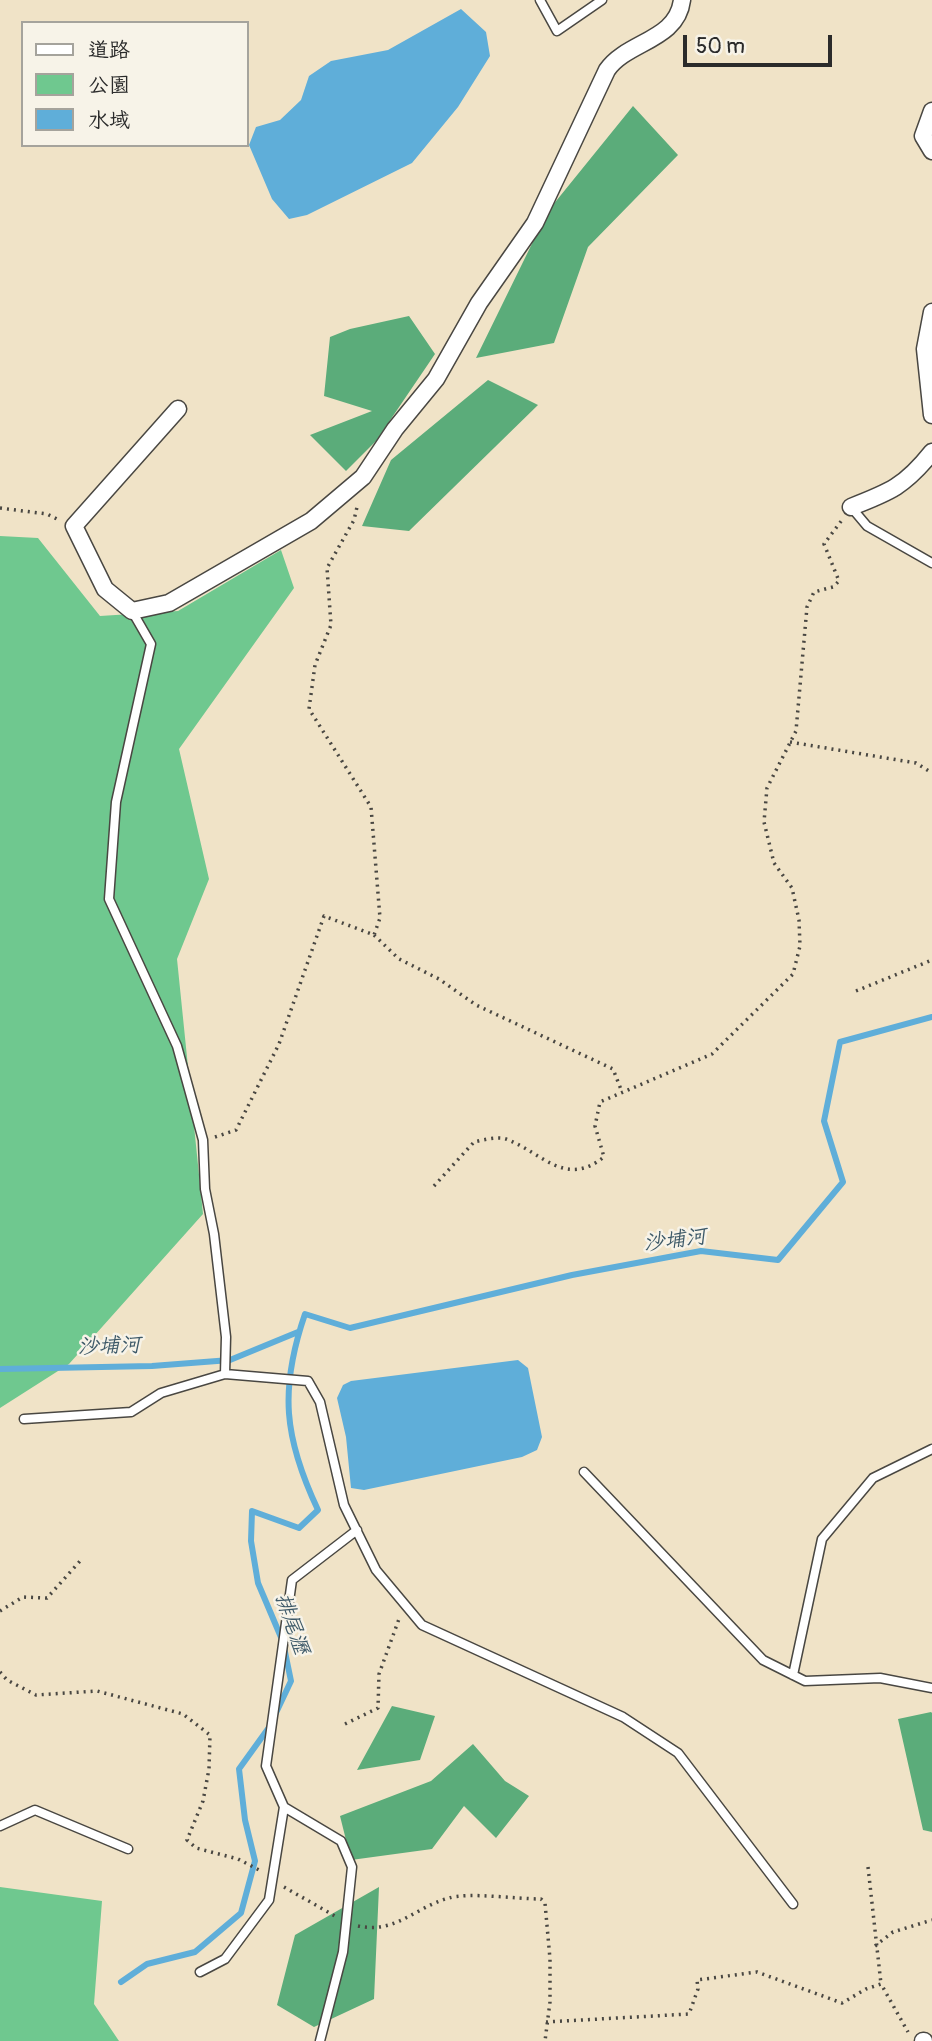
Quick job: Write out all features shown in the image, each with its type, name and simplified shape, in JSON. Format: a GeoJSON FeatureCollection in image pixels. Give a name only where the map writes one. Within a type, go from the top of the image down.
{"type":"FeatureCollection","features":[{"type":"Feature","properties":{"kind":"street"},"geometry":{"type":"LineString","coordinates":[[177,409],[74,526],[105,589],[132,611],[169,603],[311,521],[363,477],[395,429],[436,379],[479,303],[535,223],[607,70],[620,56],[666,30],[678,13],[682,0]]}},
{"type":"Feature","properties":{"kind":"street"},"geometry":{"type":"LineString","coordinates":[[932,111],[923,136],[932,151]]}},
{"type":"Feature","properties":{"kind":"street"},"geometry":{"type":"LineString","coordinates":[[932,312],[925,349],[932,415]]}},
{"type":"Feature","properties":{"kind":"street"},"geometry":{"type":"LineString","coordinates":[[851,507],[893,491],[914,474],[932,452]]}},
{"type":"Feature","properties":{"kind":"lane"},"geometry":{"type":"LineString","coordinates":[[540,0],[557,31],[602,0]]}},
{"type":"Feature","properties":{"kind":"lane"},"geometry":{"type":"LineString","coordinates":[[851,507],[867,526],[932,563]]}},
{"type":"Feature","properties":{"kind":"lane"},"geometry":{"type":"LineString","coordinates":[[132,611],[151,644],[116,802],[109,899],[177,1046],[203,1140],[205,1189],[214,1234],[226,1349],[225,1374]]}},
{"type":"Feature","properties":{"kind":"lane"},"geometry":{"type":"LineString","coordinates":[[24,1419],[131,1412],[161,1393],[225,1374],[308,1381],[320,1402],[344,1505],[376,1570],[422,1625],[623,1717],[678,1753],[793,1904]]}},
{"type":"Feature","properties":{"kind":"lane"},"geometry":{"type":"LineString","coordinates":[[793,1675],[821,1539],[873,1478],[932,1449]]}},
{"type":"Feature","properties":{"kind":"lane"},"geometry":{"type":"LineString","coordinates":[[584,1472],[763,1660],[805,1681],[880,1678],[932,1688]]}},
{"type":"Feature","properties":{"kind":"lane"},"geometry":{"type":"LineString","coordinates":[[200,1972],[225,1959],[269,1900],[284,1807],[266,1766],[292,1580],[357,1530]]}},
{"type":"Feature","properties":{"kind":"lane"},"geometry":{"type":"LineString","coordinates":[[284,1807],[341,1841],[352,1867],[343,1952],[320,2041]]}},
{"type":"Feature","properties":{"kind":"lane"},"geometry":{"type":"LineString","coordinates":[[0,1826],[35,1810],[128,1849]]}},
{"type":"Feature","properties":{"kind":"path"},"geometry":{"type":"LineString","coordinates":[[363,477],[354,520],[327,568],[331,625],[315,665],[309,709],[371,807],[380,918],[374,935]]}},
{"type":"Feature","properties":{"kind":"path"},"geometry":{"type":"LineString","coordinates":[[435,1186],[474,1142],[503,1138],[565,1170],[589,1169],[604,1157],[595,1126],[600,1102],[712,1054],[793,974],[800,946],[799,920],[792,888],[774,863],[764,822],[767,788],[796,731],[807,607],[814,592],[833,587],[839,581],[824,544],[851,507]]}},
{"type":"Feature","properties":{"kind":"path"},"geometry":{"type":"LineString","coordinates":[[0,508],[47,514],[74,526]]}},
{"type":"Feature","properties":{"kind":"path"},"geometry":{"type":"LineString","coordinates":[[790,743],[916,763],[932,772]]}},
{"type":"Feature","properties":{"kind":"path"},"geometry":{"type":"LineString","coordinates":[[203,1140],[236,1130],[279,1044],[324,916],[374,935],[399,959],[439,979],[476,1005],[613,1069],[622,1092]]}},
{"type":"Feature","properties":{"kind":"path"},"geometry":{"type":"LineString","coordinates":[[856,991],[932,961]]}},
{"type":"Feature","properties":{"kind":"path"},"geometry":{"type":"LineString","coordinates":[[0,1611],[23,1597],[47,1598],[81,1560]]}},
{"type":"Feature","properties":{"kind":"path"},"geometry":{"type":"LineString","coordinates":[[345,1724],[379,1708],[379,1674],[405,1604]]}},
{"type":"Feature","properties":{"kind":"path"},"geometry":{"type":"LineString","coordinates":[[0,1672],[7,1680],[36,1695],[97,1691],[183,1714],[210,1735],[204,1801],[187,1840],[196,1848],[238,1859],[271,1876],[297,1897],[345,1921],[378,1929],[405,1921],[451,1897],[541,1899],[545,1903],[551,1959],[550,2002],[545,2041]]}},
{"type":"Feature","properties":{"kind":"path"},"geometry":{"type":"LineString","coordinates":[[868,1867],[881,1984],[913,2041]]}},
{"type":"Feature","properties":{"kind":"path"},"geometry":{"type":"LineString","coordinates":[[875,1947],[893,1932],[932,1920]]}},
{"type":"Feature","properties":{"kind":"path"},"geometry":{"type":"LineString","coordinates":[[546,2022],[689,2014],[698,1989],[697,1980],[758,1972],[842,2003],[881,1984]]}},
{"type":"Feature","properties":{"kind":"green space"},"geometry":{"type":"Polygon","coordinates":[[[633,106],[678,155],[588,247],[554,343],[476,358],[548,211],[633,106]]]}},
{"type":"Feature","properties":{"kind":"green space"},"geometry":{"type":"Polygon","coordinates":[[[409,316],[435,354],[376,441],[346,471],[310,435],[372,411],[324,396],[330,337],[350,329],[409,316]]]}},
{"type":"Feature","properties":{"kind":"green space"},"geometry":{"type":"Polygon","coordinates":[[[488,380],[538,405],[409,531],[362,526],[391,460],[488,380]]]}},
{"type":"Feature","properties":{"kind":"green space"},"geometry":{"type":"Polygon","coordinates":[[[0,536],[38,538],[100,616],[178,611],[281,550],[294,588],[179,749],[209,879],[177,959],[203,1214],[69,1364],[0,1408],[0,536]]]}},
{"type":"Feature","properties":{"kind":"green space"},"geometry":{"type":"Polygon","coordinates":[[[392,1706],[435,1716],[420,1760],[357,1770],[392,1706]]]}},
{"type":"Feature","properties":{"kind":"green space"},"geometry":{"type":"Polygon","coordinates":[[[931,1712],[932,1832],[923,1830],[898,1719],[931,1712]]]}},
{"type":"Feature","properties":{"kind":"green space"},"geometry":{"type":"Polygon","coordinates":[[[473,1744],[505,1781],[529,1796],[496,1838],[464,1806],[432,1849],[351,1860],[340,1816],[431,1781],[473,1744]]]}},
{"type":"Feature","properties":{"kind":"green space"},"geometry":{"type":"Polygon","coordinates":[[[0,1887],[102,1901],[94,2004],[119,2041],[0,2041],[0,1887]]]}},
{"type":"Feature","properties":{"kind":"green space"},"geometry":{"type":"Polygon","coordinates":[[[379,1887],[374,1999],[314,2027],[277,2005],[295,1935],[379,1887]]]}},
{"type":"Feature","properties":{"kind":"water"},"geometry":{"type":"Polygon","coordinates":[[[461,9],[486,32],[490,56],[458,107],[412,163],[307,215],[289,219],[272,199],[249,145],[256,127],[280,120],[301,100],[309,76],[331,61],[388,50],[461,9]]]}},
{"type":"Feature","properties":{"kind":"water"},"geometry":{"type":"Polygon","coordinates":[[[518,1360],[528,1368],[542,1437],[537,1450],[522,1457],[364,1490],[351,1488],[346,1437],[337,1398],[343,1385],[351,1381],[518,1360]]]}},
{"type":"Feature","properties":{"kind":"waterway","name":"沙埔河"},"geometry":{"type":"LineString","coordinates":[[274,1717],[291,1681],[283,1642],[258,1583],[251,1541],[252,1511],[299,1528],[318,1510],[298,1460],[289,1414],[291,1367],[305,1314],[350,1328],[572,1275],[701,1251],[778,1260],[843,1182],[824,1121],[840,1042],[932,1017]]}},
{"type":"Feature","properties":{"kind":"waterway","name":"沙埔河"},"geometry":{"type":"LineString","coordinates":[[0,1369],[152,1366],[230,1360],[298,1332]]}},
{"type":"Feature","properties":{"kind":"waterway","name":"排尾瀝"},"geometry":{"type":"LineString","coordinates":[[121,1982],[147,1964],[195,1952],[241,1913],[255,1861],[245,1820],[239,1769],[270,1726]]}}]}
